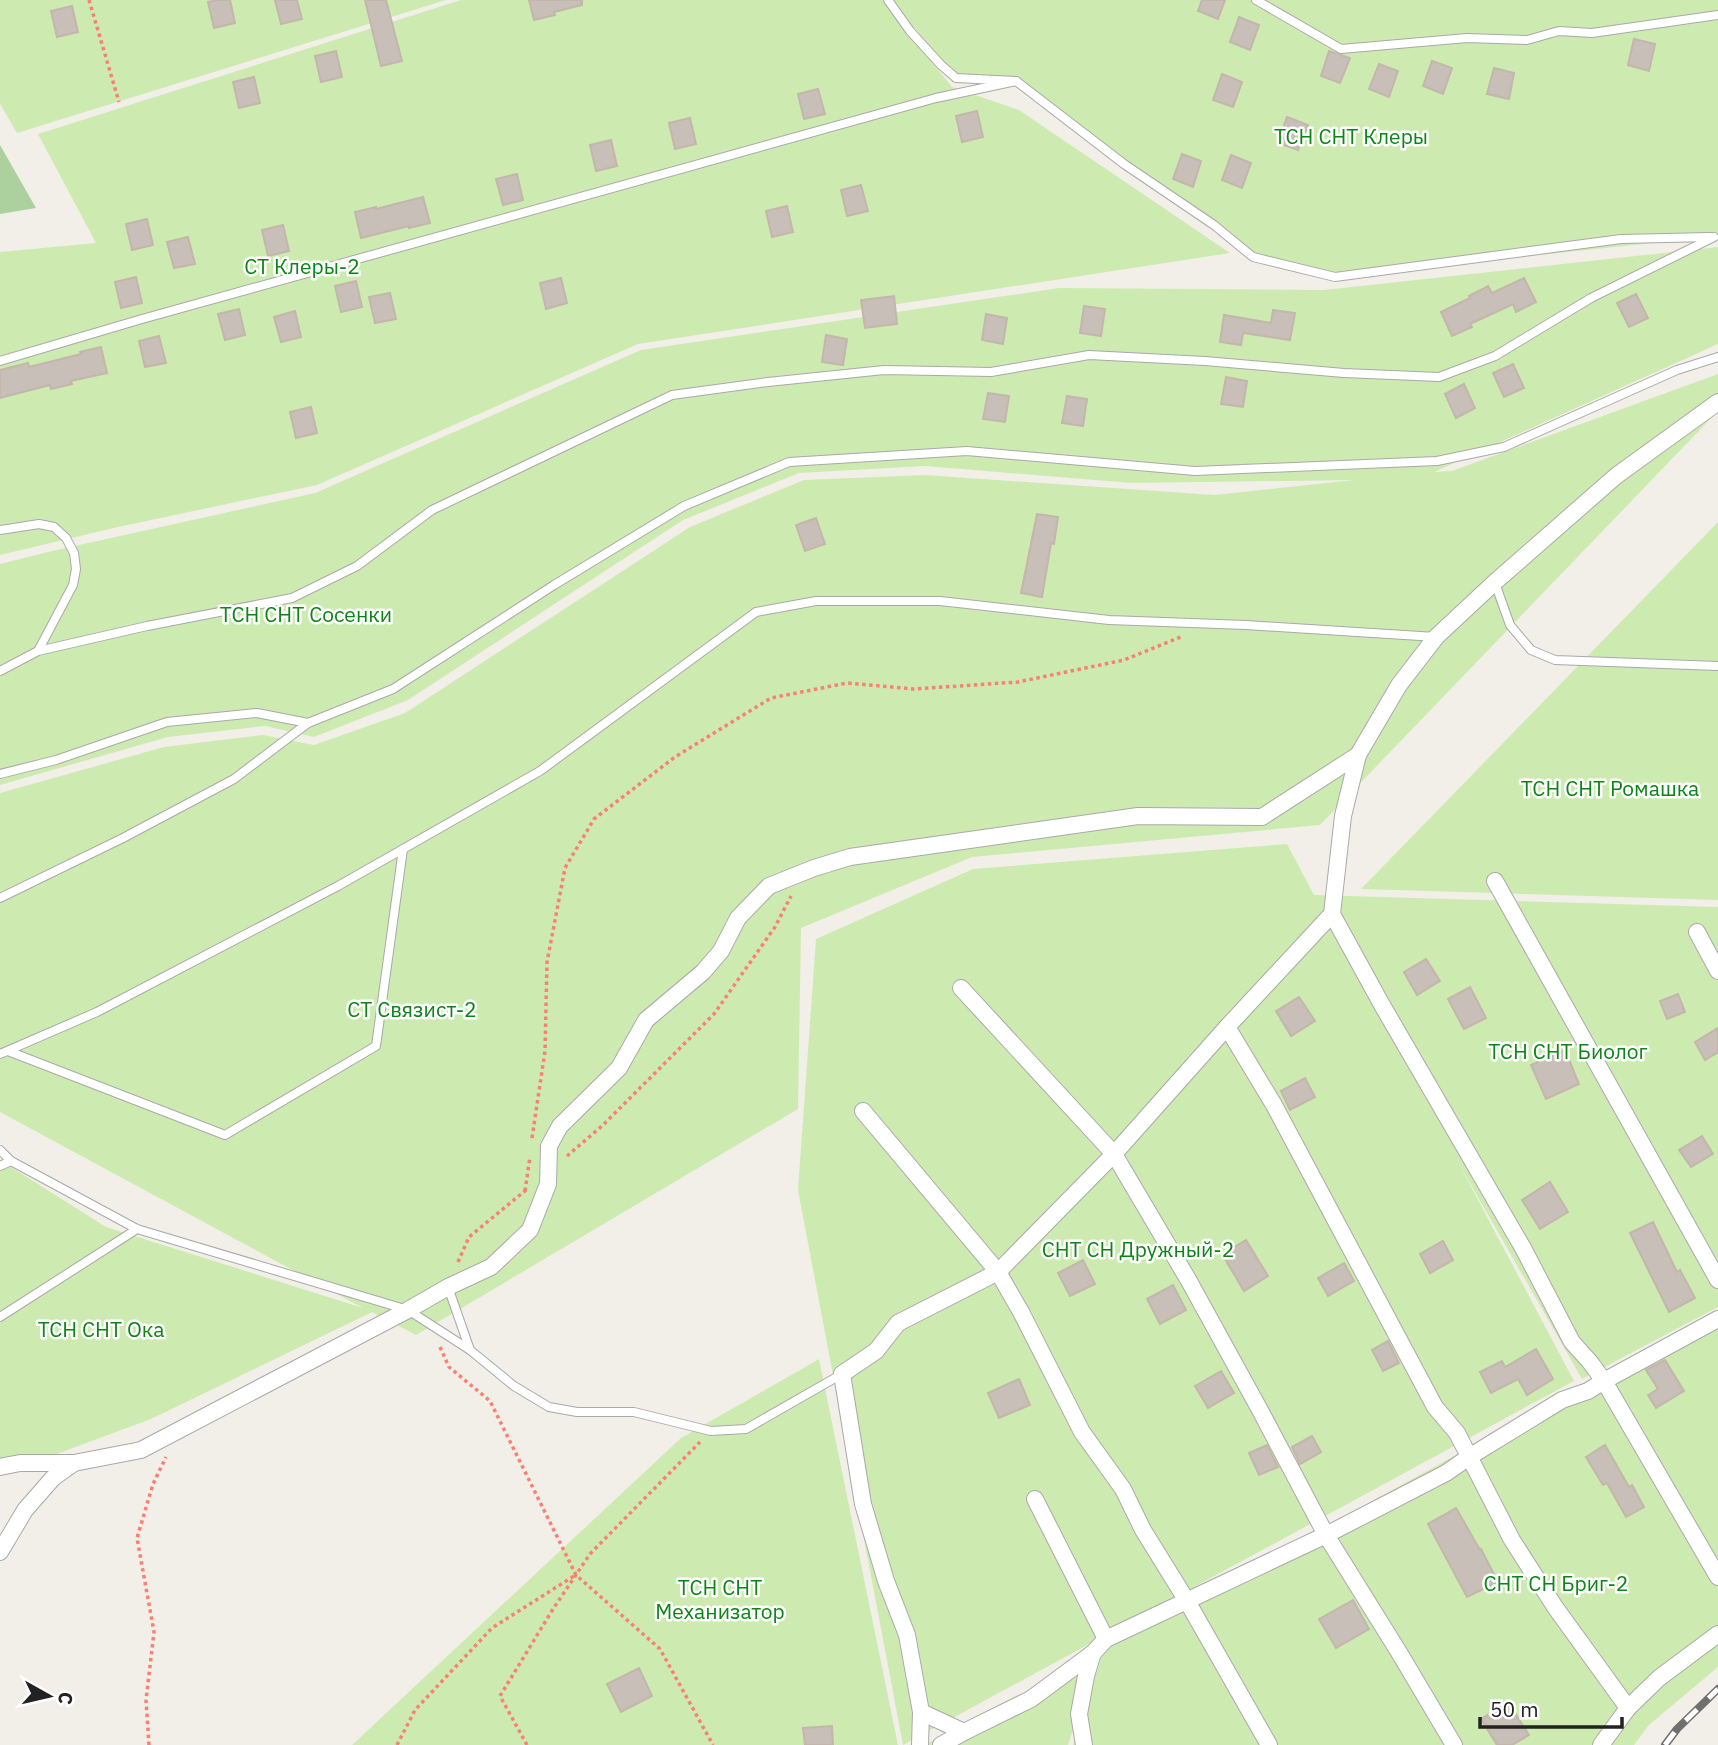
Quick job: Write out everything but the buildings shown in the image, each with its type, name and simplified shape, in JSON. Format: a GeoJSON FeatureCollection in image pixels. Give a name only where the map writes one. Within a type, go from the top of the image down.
{"type":"FeatureCollection","features":[{"type":"Feature","properties":{"kind":"street"},"geometry":{"type":"LineString","coordinates":[[1718,402],[1616,476],[1495,582],[1436,637],[1399,685],[1358,755],[1343,816],[1332,914],[1523,1248],[1572,1342],[1604,1381],[1718,1577]]}},
{"type":"Feature","properties":{"kind":"street"},"geometry":{"type":"LineString","coordinates":[[0,1467],[20,1463],[74,1463],[141,1450],[448,1287],[491,1267],[530,1230],[548,1184],[549,1146],[560,1126],[619,1068],[646,1020],[704,972],[721,951],[738,918],[769,886],[850,857],[1138,816],[1262,817],[1358,755]]}},
{"type":"Feature","properties":{"kind":"street"},"geometry":{"type":"LineString","coordinates":[[1495,881],[1718,1280]]}},
{"type":"Feature","properties":{"kind":"street"},"geometry":{"type":"LineString","coordinates":[[920,1745],[921,1713],[907,1635],[886,1581],[863,1504],[842,1374],[876,1351],[898,1323],[998,1272],[1114,1154],[1332,914]]}},
{"type":"Feature","properties":{"kind":"street"},"geometry":{"type":"LineString","coordinates":[[1697,932],[1718,971]]}},
{"type":"Feature","properties":{"kind":"street"},"geometry":{"type":"LineString","coordinates":[[961,988],[1114,1154],[1189,1282],[1326,1535],[1454,1745]]}},
{"type":"Feature","properties":{"kind":"street"},"geometry":{"type":"LineString","coordinates":[[1227,1027],[1274,1105],[1435,1408],[1457,1433],[1512,1540],[1555,1607],[1628,1708]]}},
{"type":"Feature","properties":{"kind":"street"},"geometry":{"type":"LineString","coordinates":[[863,1111],[998,1272],[1082,1432],[1123,1489],[1143,1530],[1269,1745]]}},
{"type":"Feature","properties":{"kind":"street"},"geometry":{"type":"LineString","coordinates":[[941,1745],[1031,1699],[1093,1653],[1106,1639],[1326,1535],[1446,1473],[1562,1400],[1588,1391],[1718,1319]]}},
{"type":"Feature","properties":{"kind":"street"},"geometry":{"type":"LineString","coordinates":[[0,1552],[32,1502],[52,1478],[74,1463]]}},
{"type":"Feature","properties":{"kind":"street"},"geometry":{"type":"LineString","coordinates":[[1035,1499],[1106,1639]]}},
{"type":"Feature","properties":{"kind":"street"},"geometry":{"type":"LineString","coordinates":[[1601,1745],[1628,1708],[1659,1678],[1718,1634]]}},
{"type":"Feature","properties":{"kind":"street"},"geometry":{"type":"LineString","coordinates":[[1084,1745],[1079,1714],[1093,1653]]}},
{"type":"Feature","properties":{"kind":"street"},"geometry":{"type":"LineString","coordinates":[[921,1713],[964,1731]]}},
{"type":"Feature","properties":{"kind":"lane"},"geometry":{"type":"LineString","coordinates":[[888,0],[910,31],[940,65],[956,78],[1016,81],[1124,164],[1214,225],[1253,257],[1335,277],[1621,239],[1716,236]]}},
{"type":"Feature","properties":{"kind":"lane"},"geometry":{"type":"LineString","coordinates":[[1256,0],[1341,49],[1467,38],[1527,40],[1559,31],[1592,33],[1718,15]]}},
{"type":"Feature","properties":{"kind":"lane"},"geometry":{"type":"LineString","coordinates":[[0,361],[936,98],[1016,81]]}},
{"type":"Feature","properties":{"kind":"lane"},"geometry":{"type":"LineString","coordinates":[[0,671],[38,651],[147,626],[292,598],[357,566],[432,510],[672,395],[884,370],[991,372],[1089,355],[1439,377],[1495,356],[1591,298],[1716,236]]}},
{"type":"Feature","properties":{"kind":"lane"},"geometry":{"type":"LineString","coordinates":[[0,898],[123,838],[234,779],[308,723],[393,689],[554,585],[684,506],[789,461],[967,451],[1195,471],[1437,461],[1504,447],[1677,370],[1718,357]]}},
{"type":"Feature","properties":{"kind":"lane"},"geometry":{"type":"LineString","coordinates":[[0,530],[39,524],[54,527],[66,538],[74,552],[76,569],[73,584],[38,651]]}},
{"type":"Feature","properties":{"kind":"lane"},"geometry":{"type":"LineString","coordinates":[[1495,582],[1510,625],[1531,650],[1555,660],[1718,666]]}},
{"type":"Feature","properties":{"kind":"lane"},"geometry":{"type":"LineString","coordinates":[[4,1053],[97,1012],[338,886],[540,771],[756,612],[816,601],[940,601],[1109,620],[1436,637]]}},
{"type":"Feature","properties":{"kind":"lane"},"geometry":{"type":"LineString","coordinates":[[0,774],[56,760],[167,722],[257,713],[308,723]]}},
{"type":"Feature","properties":{"kind":"lane"},"geometry":{"type":"LineString","coordinates":[[4,1053],[225,1135],[376,1046],[403,849]]}},
{"type":"Feature","properties":{"kind":"lane"},"geometry":{"type":"LineString","coordinates":[[0,1150],[11,1161],[137,1229],[408,1310],[470,1350],[514,1386],[549,1407],[577,1412],[634,1412],[711,1431],[746,1429],[842,1374]]}},
{"type":"Feature","properties":{"kind":"lane"},"geometry":{"type":"LineString","coordinates":[[0,1166],[11,1161]]}},
{"type":"Feature","properties":{"kind":"lane"},"geometry":{"type":"LineString","coordinates":[[0,1317],[137,1229]]}},
{"type":"Feature","properties":{"kind":"lane"},"geometry":{"type":"LineString","coordinates":[[448,1287],[470,1350]]}},
{"type":"Feature","properties":{"kind":"path"},"geometry":{"type":"LineString","coordinates":[[89,0],[119,102]]}},
{"type":"Feature","properties":{"kind":"path"},"geometry":{"type":"LineString","coordinates":[[532,1140],[545,1051],[547,962],[565,868],[594,820],[675,757],[771,698],[847,683],[914,689],[1018,682],[1124,660],[1214,624]]}},
{"type":"Feature","properties":{"kind":"path"},"geometry":{"type":"LineString","coordinates":[[448,1287],[468,1237],[602,1126],[714,1014],[775,927],[804,872]]}},
{"type":"Feature","properties":{"kind":"path"},"geometry":{"type":"LineString","coordinates":[[525,1191],[530,1153]]}},
{"type":"Feature","properties":{"kind":"path"},"geometry":{"type":"LineString","coordinates":[[429,1324],[449,1367],[490,1401],[576,1575],[660,1649],[713,1745]]}},
{"type":"Feature","properties":{"kind":"path"},"geometry":{"type":"LineString","coordinates":[[149,1745],[146,1700],[154,1632],[137,1538],[153,1484],[178,1431]]}},
{"type":"Feature","properties":{"kind":"path"},"geometry":{"type":"LineString","coordinates":[[527,1745],[500,1696],[590,1554],[711,1431]]}},
{"type":"Feature","properties":{"kind":"path"},"geometry":{"type":"LineString","coordinates":[[397,1745],[415,1710],[492,1628],[576,1575]]}},
{"type":"Feature","properties":{"kind":"green space"},"geometry":{"type":"Polygon","coordinates":[[[0,0],[446,0],[17,133],[0,104],[0,0]]]}},
{"type":"Feature","properties":{"kind":"green space","name":"СТ Клеры-2"},"geometry":{"type":"Polygon","coordinates":[[[461,0],[882,0],[952,87],[1019,110],[1230,253],[638,344],[317,485],[0,555],[0,252],[96,243],[38,134],[461,0]]]}},
{"type":"Feature","properties":{"kind":"green space","name":"ТСН СНТ Клеры"},"geometry":{"type":"Polygon","coordinates":[[[891,0],[1718,0],[1718,236],[1342,276],[1253,257],[1016,81],[956,78],[891,0]]]}},
{"type":"Feature","properties":{"kind":"green space"},"geometry":{"type":"Polygon","coordinates":[[[0,145],[36,208],[0,214],[0,145]]]}},
{"type":"Feature","properties":{"kind":"green space","name":"СТ Связист-2"},"geometry":{"type":"Polygon","coordinates":[[[1718,247],[1718,344],[1434,472],[1452,471],[1718,374],[1718,411],[1320,825],[972,857],[801,928],[798,1109],[416,1335],[372,1312],[151,1419],[0,1475],[0,1160],[106,1227],[363,1308],[0,1112],[0,793],[164,747],[263,735],[314,745],[405,713],[690,527],[804,480],[925,475],[1215,495],[1354,480],[1131,483],[925,466],[799,473],[683,520],[408,700],[314,737],[265,726],[168,737],[0,785],[0,564],[315,493],[641,350],[1059,288],[1324,290],[1718,247]]]}},
{"type":"Feature","properties":{"kind":"green space","name":"ТСН СНТ Ромашка"},"geometry":{"type":"Polygon","coordinates":[[[1718,522],[1718,900],[1361,889],[1718,522]]]}},
{"type":"Feature","properties":{"kind":"green space","name":"СНТ СН Дружный-2"},"geometry":{"type":"Polygon","coordinates":[[[1287,844],[1314,895],[1718,907],[1718,1307],[1582,1379],[1459,1164],[1574,1381],[903,1745],[798,1190],[816,939],[973,869],[1287,844]]]}},
{"type":"Feature","properties":{"kind":"green space","name":"СНТ СН Бриг-2"},"geometry":{"type":"Polygon","coordinates":[[[1716,1313],[1718,1667],[1649,1725],[1634,1745],[1073,1745],[1105,1647],[1716,1313]]]}},
{"type":"Feature","properties":{"kind":"green space","name":"ТСН СНТ Механизатор"},"geometry":{"type":"Polygon","coordinates":[[[819,1359],[898,1745],[352,1745],[681,1438],[819,1359]]]}},
{"type":"Feature","properties":{"kind":"green space"},"geometry":{"type":"Polygon","coordinates":[[[1097,1657],[1068,1745],[924,1745],[1097,1657]]]}},
{"type":"Feature","properties":{"kind":"railway"},"geometry":{"type":"LineString","coordinates":[[1665,1745],[1677,1729],[1718,1689]]}},
{"type":"Feature","properties":{"kind":"park label","name":"ТСН СНТ Сосенки"},"geometry":{"type":"Point","coordinates":[306,615]}},
{"type":"Feature","properties":{"kind":"park label","name":"ТСН СНТ Биолог"},"geometry":{"type":"Point","coordinates":[1568,1052]}},
{"type":"Feature","properties":{"kind":"park label","name":"ТСН СНТ Ока"},"geometry":{"type":"Point","coordinates":[101,1330]}}]}
